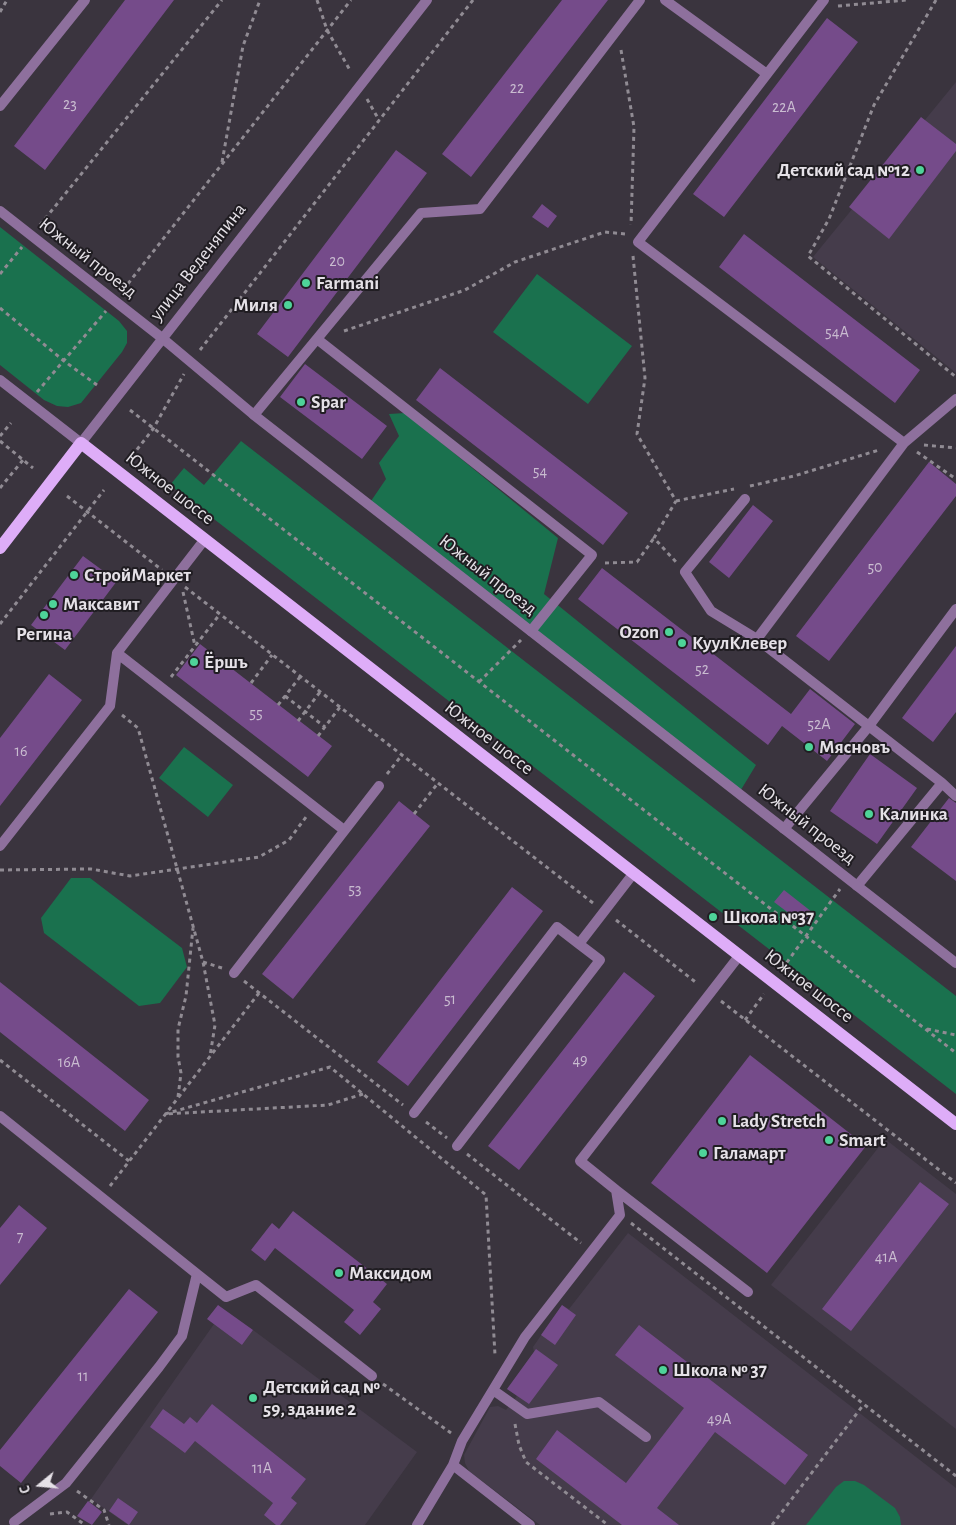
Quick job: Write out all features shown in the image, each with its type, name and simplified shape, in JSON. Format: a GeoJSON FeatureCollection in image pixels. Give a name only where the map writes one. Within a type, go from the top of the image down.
{"type":"FeatureCollection","features":[{"type":"Feature","properties":{"kind":"main road","name":"Южное шоссе"},"geometry":{"type":"LineString","coordinates":[[81,443],[956,1124]]}},
{"type":"Feature","properties":{"kind":"main road","name":"улица Веденяпина"},"geometry":{"type":"LineString","coordinates":[[0,548],[81,443]]}},
{"type":"Feature","properties":{"kind":"street"},"geometry":{"type":"LineString","coordinates":[[0,106],[85,0]]}},
{"type":"Feature","properties":{"kind":"street","name":"улица Веденяпина"},"geometry":{"type":"LineString","coordinates":[[81,443],[427,0]]}},
{"type":"Feature","properties":{"kind":"street"},"geometry":{"type":"LineString","coordinates":[[254,415],[421,212],[480,209],[640,0]]}},
{"type":"Feature","properties":{"kind":"street"},"geometry":{"type":"LineString","coordinates":[[666,0],[768,74]]}},
{"type":"Feature","properties":{"kind":"street"},"geometry":{"type":"LineString","coordinates":[[822,4],[638,242],[904,443]]}},
{"type":"Feature","properties":{"kind":"street","name":"Южный проезд"},"geometry":{"type":"LineString","coordinates":[[0,211],[162,338],[254,415],[956,963]]}},
{"type":"Feature","properties":{"kind":"street"},"geometry":{"type":"LineString","coordinates":[[317,340],[592,555],[531,631]]}},
{"type":"Feature","properties":{"kind":"street","name":"Южное шоссе"},"geometry":{"type":"LineString","coordinates":[[0,380],[81,443]]}},
{"type":"Feature","properties":{"kind":"street"},"geometry":{"type":"LineString","coordinates":[[757,639],[904,443],[956,399]]}},
{"type":"Feature","properties":{"kind":"street"},"geometry":{"type":"LineString","coordinates":[[745,499],[685,572],[710,611],[757,639],[942,783],[956,796]]}},
{"type":"Feature","properties":{"kind":"street"},"geometry":{"type":"LineString","coordinates":[[0,846],[110,706],[117,653],[205,539]]}},
{"type":"Feature","properties":{"kind":"street"},"geometry":{"type":"LineString","coordinates":[[784,829],[869,726],[956,609]]}},
{"type":"Feature","properties":{"kind":"street"},"geometry":{"type":"LineString","coordinates":[[117,653],[344,830]]}},
{"type":"Feature","properties":{"kind":"street"},"geometry":{"type":"LineString","coordinates":[[857,886],[942,783]]}},
{"type":"Feature","properties":{"kind":"street"},"geometry":{"type":"LineString","coordinates":[[234,973],[379,786]]}},
{"type":"Feature","properties":{"kind":"street"},"geometry":{"type":"LineString","coordinates":[[579,944],[633,874]]}},
{"type":"Feature","properties":{"kind":"street"},"geometry":{"type":"LineString","coordinates":[[414,1112],[557,927],[600,960],[456,1146]]}},
{"type":"Feature","properties":{"kind":"street"},"geometry":{"type":"LineString","coordinates":[[738,956],[580,1161],[748,1292]]}},
{"type":"Feature","properties":{"kind":"street"},"geometry":{"type":"LineString","coordinates":[[0,1116],[226,1297],[256,1285],[372,1376]]}},
{"type":"Feature","properties":{"kind":"street"},"geometry":{"type":"LineString","coordinates":[[416,1525],[453,1465],[462,1441],[525,1337],[620,1215],[616,1190]]}},
{"type":"Feature","properties":{"kind":"street"},"geometry":{"type":"LineString","coordinates":[[14,1522],[66,1483],[182,1336],[197,1274]]}},
{"type":"Feature","properties":{"kind":"street"},"geometry":{"type":"LineString","coordinates":[[495,1386],[527,1414],[599,1402],[646,1436]]}},
{"type":"Feature","properties":{"kind":"street"},"geometry":{"type":"LineString","coordinates":[[453,1465],[530,1525]]}},
{"type":"Feature","properties":{"kind":"path"},"geometry":{"type":"LineString","coordinates":[[0,12],[7,0]]}},
{"type":"Feature","properties":{"kind":"path"},"geometry":{"type":"LineString","coordinates":[[0,274],[222,0]]}},
{"type":"Feature","properties":{"kind":"path"},"geometry":{"type":"LineString","coordinates":[[222,164],[243,46],[260,0]]}},
{"type":"Feature","properties":{"kind":"path"},"geometry":{"type":"LineString","coordinates":[[317,0],[327,30],[379,120]]}},
{"type":"Feature","properties":{"kind":"path"},"geometry":{"type":"LineString","coordinates":[[36,393],[114,301],[351,0]]}},
{"type":"Feature","properties":{"kind":"path"},"geometry":{"type":"LineString","coordinates":[[132,456],[153,429],[191,362],[473,0]]}},
{"type":"Feature","properties":{"kind":"path"},"geometry":{"type":"LineString","coordinates":[[822,4],[907,0]]}},
{"type":"Feature","properties":{"kind":"path"},"geometry":{"type":"LineString","coordinates":[[936,0],[874,105],[829,219],[808,256],[956,377]]}},
{"type":"Feature","properties":{"kind":"path"},"geometry":{"type":"LineString","coordinates":[[317,340],[465,290],[515,262],[605,232],[631,234],[634,127],[617,30]]}},
{"type":"Feature","properties":{"kind":"path"},"geometry":{"type":"LineString","coordinates":[[632,254],[645,378],[638,434],[676,501]]}},
{"type":"Feature","properties":{"kind":"path"},"geometry":{"type":"LineString","coordinates":[[0,308],[64,361],[97,385]]}},
{"type":"Feature","properties":{"kind":"path"},"geometry":{"type":"LineString","coordinates":[[130,410],[956,1052]]}},
{"type":"Feature","properties":{"kind":"path"},"geometry":{"type":"LineString","coordinates":[[0,436],[11,423]]}},
{"type":"Feature","properties":{"kind":"path"},"geometry":{"type":"LineString","coordinates":[[0,441],[33,468]]}},
{"type":"Feature","properties":{"kind":"path"},"geometry":{"type":"LineString","coordinates":[[749,486],[794,476],[904,443],[956,448]]}},
{"type":"Feature","properties":{"kind":"path"},"geometry":{"type":"LineString","coordinates":[[904,443],[956,479]]}},
{"type":"Feature","properties":{"kind":"path"},"geometry":{"type":"LineString","coordinates":[[0,488],[22,460]]}},
{"type":"Feature","properties":{"kind":"path"},"geometry":{"type":"LineString","coordinates":[[585,564],[636,562],[654,538],[676,501],[740,488]]}},
{"type":"Feature","properties":{"kind":"path"},"geometry":{"type":"LineString","coordinates":[[0,624],[104,490]]}},
{"type":"Feature","properties":{"kind":"path"},"geometry":{"type":"LineString","coordinates":[[67,496],[174,579]]}},
{"type":"Feature","properties":{"kind":"path"},"geometry":{"type":"LineString","coordinates":[[654,538],[685,572]]}},
{"type":"Feature","properties":{"kind":"path"},"geometry":{"type":"LineString","coordinates":[[195,646],[181,584],[956,1183]]}},
{"type":"Feature","properties":{"kind":"path"},"geometry":{"type":"LineString","coordinates":[[162,688],[220,614]]}},
{"type":"Feature","properties":{"kind":"path"},"geometry":{"type":"LineString","coordinates":[[479,682],[531,631]]}},
{"type":"Feature","properties":{"kind":"path"},"geometry":{"type":"LineString","coordinates":[[251,683],[272,655]]}},
{"type":"Feature","properties":{"kind":"path"},"geometry":{"type":"LineString","coordinates":[[278,705],[300,677]]}},
{"type":"Feature","properties":{"kind":"path"},"geometry":{"type":"LineString","coordinates":[[298,720],[320,692]]}},
{"type":"Feature","properties":{"kind":"path"},"geometry":{"type":"LineString","coordinates":[[285,696],[325,727]]}},
{"type":"Feature","properties":{"kind":"path"},"geometry":{"type":"LineString","coordinates":[[110,706],[138,728],[204,962],[215,1025],[210,1056]]}},
{"type":"Feature","properties":{"kind":"path"},"geometry":{"type":"LineString","coordinates":[[318,736],[340,707]]}},
{"type":"Feature","properties":{"kind":"path"},"geometry":{"type":"LineString","coordinates":[[379,786],[402,755]]}},
{"type":"Feature","properties":{"kind":"path"},"geometry":{"type":"LineString","coordinates":[[414,814],[438,783]]}},
{"type":"Feature","properties":{"kind":"path"},"geometry":{"type":"LineString","coordinates":[[0,870],[91,869],[130,876],[259,857],[289,840],[314,807]]}},
{"type":"Feature","properties":{"kind":"path"},"geometry":{"type":"LineString","coordinates":[[745,1020],[847,878]]}},
{"type":"Feature","properties":{"kind":"path"},"geometry":{"type":"LineString","coordinates":[[178,1098],[181,1073],[178,1057],[178,1029],[186,996],[193,924]]}},
{"type":"Feature","properties":{"kind":"path"},"geometry":{"type":"LineString","coordinates":[[101,1197],[259,993]]}},
{"type":"Feature","properties":{"kind":"path"},"geometry":{"type":"LineString","coordinates":[[925,1028],[956,1036]]}},
{"type":"Feature","properties":{"kind":"path"},"geometry":{"type":"LineString","coordinates":[[0,1060],[129,1161]]}},
{"type":"Feature","properties":{"kind":"path"},"geometry":{"type":"LineString","coordinates":[[165,1114],[330,1067],[486,1194],[495,1386]]}},
{"type":"Feature","properties":{"kind":"path"},"geometry":{"type":"LineString","coordinates":[[165,1114],[328,1105],[363,1094]]}},
{"type":"Feature","properties":{"kind":"path"},"geometry":{"type":"LineString","coordinates":[[620,1215],[956,1476]]}},
{"type":"Feature","properties":{"kind":"path"},"geometry":{"type":"LineString","coordinates":[[372,1376],[462,1441]]}},
{"type":"Feature","properties":{"kind":"path"},"geometry":{"type":"LineString","coordinates":[[772,1525],[864,1404]]}},
{"type":"Feature","properties":{"kind":"path"},"geometry":{"type":"LineString","coordinates":[[515,1405],[515,1425],[519,1445],[526,1462],[608,1525]]}},
{"type":"Feature","properties":{"kind":"path"},"geometry":{"type":"LineString","coordinates":[[66,1483],[104,1510],[109,1525]]}},
{"type":"Feature","properties":{"kind":"path"},"geometry":{"type":"LineString","coordinates":[[41,1516],[67,1512],[85,1525]]}},
{"type":"Feature","properties":{"kind":"shaded area","name":"Детский сад №12"},"geometry":{"type":"Polygon","coordinates":[[[956,82],[956,373],[813,257],[956,82]]]}},
{"type":"Feature","properties":{"kind":"shaded area"},"geometry":{"type":"Polygon","coordinates":[[[885,1139],[956,1194],[956,1429],[771,1285],[885,1139]]]}},
{"type":"Feature","properties":{"kind":"shaded area","name":"Школа № 37"},"geometry":{"type":"Polygon","coordinates":[[[628,1233],[956,1488],[956,1525],[540,1525],[469,1471],[464,1455],[490,1407],[498,1406],[506,1410],[517,1396],[507,1389],[534,1352],[533,1347],[562,1305],[569,1309],[628,1233]]]}},
{"type":"Feature","properties":{"kind":"shaded area","name":"Детский сад № 59, здание 2"},"geometry":{"type":"Polygon","coordinates":[[[214,1324],[242,1345],[253,1330],[417,1452],[365,1525],[128,1525],[91,1499],[214,1324]]]}},
{"type":"Feature","properties":{"kind":"green space"},"geometry":{"type":"Polygon","coordinates":[[[0,227],[119,321],[127,331],[127,343],[122,352],[81,403],[68,407],[57,406],[44,400],[0,365],[0,227]]]}},
{"type":"Feature","properties":{"kind":"green space"},"geometry":{"type":"Polygon","coordinates":[[[537,274],[632,346],[588,404],[493,332],[537,274]]]}},
{"type":"Feature","properties":{"kind":"green space"},"geometry":{"type":"Polygon","coordinates":[[[405,413],[558,538],[544,594],[756,765],[739,793],[371,501],[386,479],[379,463],[399,436],[389,414],[405,413]]]}},
{"type":"Feature","properties":{"kind":"green space"},"geometry":{"type":"Polygon","coordinates":[[[241,441],[956,996],[956,1094],[170,485],[184,468],[204,485],[241,441]]]}},
{"type":"Feature","properties":{"kind":"green space"},"geometry":{"type":"Polygon","coordinates":[[[184,747],[233,785],[208,817],[159,778],[184,747]]]}},
{"type":"Feature","properties":{"kind":"green space"},"geometry":{"type":"Polygon","coordinates":[[[71,878],[90,878],[182,948],[187,967],[160,1003],[139,1006],[44,933],[41,918],[71,878]]]}},
{"type":"Feature","properties":{"kind":"green space"},"geometry":{"type":"Polygon","coordinates":[[[844,1481],[855,1481],[864,1485],[895,1508],[900,1517],[901,1525],[806,1525],[836,1487],[844,1481]]]}},
{"type":"Feature","properties":{"kind":"building"},"geometry":{"type":"Polygon","coordinates":[[[125,0],[174,0],[45,170],[14,146],[125,0]]]}},
{"type":"Feature","properties":{"kind":"building"},"geometry":{"type":"Polygon","coordinates":[[[562,0],[608,0],[471,177],[442,154],[562,0]]]}},
{"type":"Feature","properties":{"kind":"building"},"geometry":{"type":"Polygon","coordinates":[[[827,18],[858,42],[724,217],[693,194],[827,18]]]}},
{"type":"Feature","properties":{"kind":"building"},"geometry":{"type":"Polygon","coordinates":[[[921,117],[956,144],[956,151],[889,239],[849,207],[921,117]]]}},
{"type":"Feature","properties":{"kind":"building"},"geometry":{"type":"Polygon","coordinates":[[[396,150],[427,173],[288,357],[257,334],[396,150]]]}},
{"type":"Feature","properties":{"kind":"building"},"geometry":{"type":"Polygon","coordinates":[[[542,204],[557,216],[548,228],[532,217],[542,204]]]}},
{"type":"Feature","properties":{"kind":"building"},"geometry":{"type":"Polygon","coordinates":[[[744,234],[920,370],[895,403],[719,267],[744,234]]]}},
{"type":"Feature","properties":{"kind":"building"},"geometry":{"type":"Polygon","coordinates":[[[305,364],[387,426],[362,459],[280,397],[305,364]]]}},
{"type":"Feature","properties":{"kind":"building"},"geometry":{"type":"Polygon","coordinates":[[[440,368],[628,513],[603,545],[416,400],[440,368]]]}},
{"type":"Feature","properties":{"kind":"building"},"geometry":{"type":"Polygon","coordinates":[[[929,462],[956,484],[956,496],[829,661],[796,636],[929,462]]]}},
{"type":"Feature","properties":{"kind":"building"},"geometry":{"type":"Polygon","coordinates":[[[753,505],[773,521],[729,578],[709,562],[753,505]]]}},
{"type":"Feature","properties":{"kind":"building"},"geometry":{"type":"Polygon","coordinates":[[[83,556],[117,581],[65,650],[31,625],[83,556]]]}},
{"type":"Feature","properties":{"kind":"building"},"geometry":{"type":"Polygon","coordinates":[[[602,568],[791,714],[810,689],[855,724],[827,761],[782,726],[768,745],[578,599],[602,568]]]}},
{"type":"Feature","properties":{"kind":"building"},"geometry":{"type":"Polygon","coordinates":[[[200,644],[332,746],[308,777],[176,675],[200,644]]]}},
{"type":"Feature","properties":{"kind":"building"},"geometry":{"type":"Polygon","coordinates":[[[956,646],[956,712],[933,742],[902,718],[956,646]]]}},
{"type":"Feature","properties":{"kind":"building"},"geometry":{"type":"Polygon","coordinates":[[[49,674],[82,700],[0,806],[0,738],[49,674]]]}},
{"type":"Feature","properties":{"kind":"building"},"geometry":{"type":"Polygon","coordinates":[[[870,754],[917,788],[877,844],[830,811],[870,754]]]}},
{"type":"Feature","properties":{"kind":"building"},"geometry":{"type":"Polygon","coordinates":[[[949,798],[956,803],[956,881],[911,847],[949,798]]]}},
{"type":"Feature","properties":{"kind":"building"},"geometry":{"type":"Polygon","coordinates":[[[399,801],[430,826],[293,999],[262,974],[399,801]]]}},
{"type":"Feature","properties":{"kind":"building"},"geometry":{"type":"Polygon","coordinates":[[[512,887],[543,911],[408,1086],[377,1062],[512,887]]]}},
{"type":"Feature","properties":{"kind":"building"},"geometry":{"type":"Polygon","coordinates":[[[784,890],[812,912],[803,924],[774,902],[784,890]]]}},
{"type":"Feature","properties":{"kind":"building"},"geometry":{"type":"Polygon","coordinates":[[[624,972],[655,996],[519,1170],[488,1146],[624,972]]]}},
{"type":"Feature","properties":{"kind":"building"},"geometry":{"type":"Polygon","coordinates":[[[0,982],[149,1100],[125,1131],[0,1032],[0,982]]]}},
{"type":"Feature","properties":{"kind":"building"},"geometry":{"type":"Polygon","coordinates":[[[750,1055],[866,1146],[767,1273],[651,1183],[750,1055]]]}},
{"type":"Feature","properties":{"kind":"building"},"geometry":{"type":"Polygon","coordinates":[[[920,1182],[949,1204],[851,1331],[822,1309],[920,1182]]]}},
{"type":"Feature","properties":{"kind":"building"},"geometry":{"type":"Polygon","coordinates":[[[19,1205],[47,1228],[0,1285],[0,1228],[19,1205]]]}},
{"type":"Feature","properties":{"kind":"building","name":"Максидом"},"geometry":{"type":"Polygon","coordinates":[[[293,1211],[387,1284],[373,1302],[381,1309],[360,1335],[344,1322],[354,1310],[275,1248],[265,1261],[251,1250],[272,1223],[279,1229],[293,1211]]]}},
{"type":"Feature","properties":{"kind":"building"},"geometry":{"type":"Polygon","coordinates":[[[129,1289],[158,1312],[21,1483],[0,1466],[0,1450],[129,1289]]]}},
{"type":"Feature","properties":{"kind":"building"},"geometry":{"type":"Polygon","coordinates":[[[218,1305],[253,1330],[242,1345],[207,1319],[218,1305]]]}},
{"type":"Feature","properties":{"kind":"building"},"geometry":{"type":"Polygon","coordinates":[[[562,1305],[576,1315],[555,1345],[541,1335],[562,1305]]]}},
{"type":"Feature","properties":{"kind":"building"},"geometry":{"type":"Polygon","coordinates":[[[639,1325],[808,1455],[785,1485],[715,1432],[657,1508],[679,1525],[622,1525],[536,1459],[557,1430],[626,1483],[684,1408],[615,1355],[639,1325]]]}},
{"type":"Feature","properties":{"kind":"building"},"geometry":{"type":"Polygon","coordinates":[[[536,1349],[558,1365],[529,1404],[507,1389],[536,1349]]]}},
{"type":"Feature","properties":{"kind":"building"},"geometry":{"type":"Polygon","coordinates":[[[212,1404],[306,1479],[291,1498],[297,1503],[280,1525],[276,1525],[264,1515],[273,1503],[195,1441],[185,1453],[150,1427],[163,1409],[184,1424],[190,1417],[197,1423],[212,1404]]]}},
{"type":"Feature","properties":{"kind":"building"},"geometry":{"type":"Polygon","coordinates":[[[118,1498],[138,1512],[129,1525],[109,1511],[118,1498]]]}},
{"type":"Feature","properties":{"kind":"building"},"geometry":{"type":"Polygon","coordinates":[[[88,1501],[102,1512],[92,1525],[77,1516],[88,1501]]]}},
{"type":"Feature","properties":{"kind":"place","name":"Детский сад №12"},"geometry":{"type":"Point","coordinates":[920,170]}},
{"type":"Feature","properties":{"kind":"place","name":"Farmani"},"geometry":{"type":"Point","coordinates":[306,283]}},
{"type":"Feature","properties":{"kind":"place","name":"Миля"},"geometry":{"type":"Point","coordinates":[288,305]}},
{"type":"Feature","properties":{"kind":"place","name":"Spar"},"geometry":{"type":"Point","coordinates":[301,402]}},
{"type":"Feature","properties":{"kind":"place","name":"СтройМаркет"},"geometry":{"type":"Point","coordinates":[74,575]}},
{"type":"Feature","properties":{"kind":"place","name":"Максавит"},"geometry":{"type":"Point","coordinates":[53,604]}},
{"type":"Feature","properties":{"kind":"place","name":"Регина"},"geometry":{"type":"Point","coordinates":[44,615]}},
{"type":"Feature","properties":{"kind":"place","name":"Ozon"},"geometry":{"type":"Point","coordinates":[669,632]}},
{"type":"Feature","properties":{"kind":"place","name":"КуулКлевер"},"geometry":{"type":"Point","coordinates":[682,643]}},
{"type":"Feature","properties":{"kind":"place","name":"Ёршъ"},"geometry":{"type":"Point","coordinates":[194,662]}},
{"type":"Feature","properties":{"kind":"place","name":"Мясновъ"},"geometry":{"type":"Point","coordinates":[809,747]}},
{"type":"Feature","properties":{"kind":"place","name":"Калинка"},"geometry":{"type":"Point","coordinates":[869,814]}},
{"type":"Feature","properties":{"kind":"place","name":"Школа №37"},"geometry":{"type":"Point","coordinates":[713,917]}},
{"type":"Feature","properties":{"kind":"place","name":"Lady Stretch"},"geometry":{"type":"Point","coordinates":[722,1121]}},
{"type":"Feature","properties":{"kind":"place","name":"Smart"},"geometry":{"type":"Point","coordinates":[829,1140]}},
{"type":"Feature","properties":{"kind":"place","name":"Галамарт"},"geometry":{"type":"Point","coordinates":[703,1153]}},
{"type":"Feature","properties":{"kind":"place","name":"Максидом"},"geometry":{"type":"Point","coordinates":[339,1273]}},
{"type":"Feature","properties":{"kind":"place","name":"Школа № 37"},"geometry":{"type":"Point","coordinates":[663,1370]}},
{"type":"Feature","properties":{"kind":"place","name":"Детский сад № 59, здание 2"},"geometry":{"type":"Point","coordinates":[253,1398]}}]}
